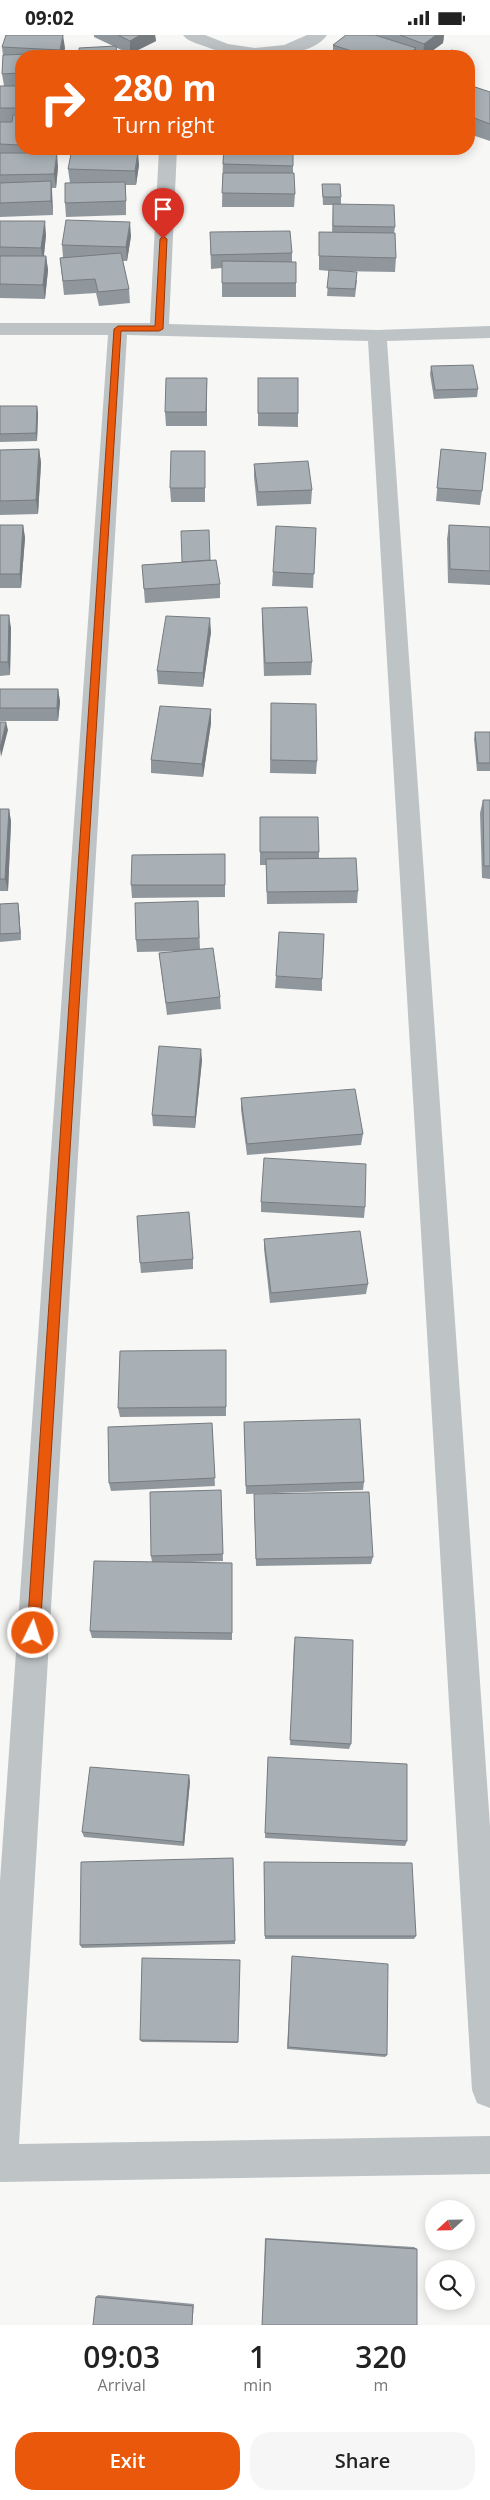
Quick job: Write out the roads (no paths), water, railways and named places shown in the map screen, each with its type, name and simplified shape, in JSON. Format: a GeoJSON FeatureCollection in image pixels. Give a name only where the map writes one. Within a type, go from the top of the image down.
{"type":"FeatureCollection","features":[{"type":"Feature","properties":{"kind":"street"},"geometry":{"type":"LineString","coordinates":[[191,35],[210,50]]}},
{"type":"Feature","properties":{"kind":"street"},"geometry":{"type":"LineString","coordinates":[[289,50],[301,47],[319,35]]}},
{"type":"Feature","properties":{"kind":"street"},"geometry":{"type":"LineString","coordinates":[[159,329],[168,155]]}},
{"type":"Feature","properties":{"kind":"street"},"geometry":{"type":"LineString","coordinates":[[0,329],[159,329],[377,336],[490,332]]}},
{"type":"Feature","properties":{"kind":"street"},"geometry":{"type":"LineString","coordinates":[[0,2147],[118,329]]}},
{"type":"Feature","properties":{"kind":"street"},"geometry":{"type":"LineString","coordinates":[[377,336],[490,2090]]}},
{"type":"Feature","properties":{"kind":"street"},"geometry":{"type":"LineString","coordinates":[[0,2163],[490,2155]]}}]}
